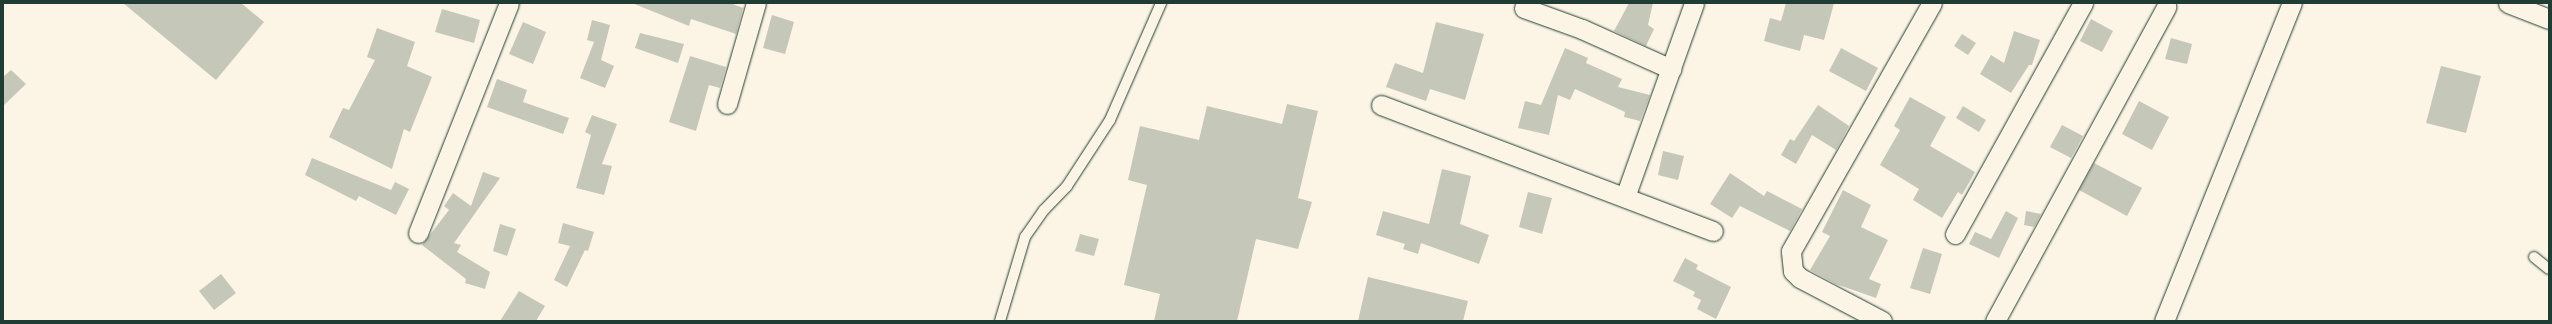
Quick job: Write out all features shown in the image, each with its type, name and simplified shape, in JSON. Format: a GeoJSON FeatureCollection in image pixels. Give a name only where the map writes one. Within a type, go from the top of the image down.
{"type":"FeatureCollection","features":[{"type":"Feature","properties":{"kind":"street"},"geometry":{"type":"LineString","coordinates":[[418,233],[509,3]]}},
{"type":"Feature","properties":{"kind":"street"},"geometry":{"type":"LineString","coordinates":[[727,104],[756,3]]}},
{"type":"Feature","properties":{"kind":"street"},"geometry":{"type":"LineString","coordinates":[[1625,196],[1694,3]]}},
{"type":"Feature","properties":{"kind":"street"},"geometry":{"type":"LineString","coordinates":[[1882,321],[1800,278],[1793,271],[1791,251],[1932,3]]}},
{"type":"Feature","properties":{"kind":"street"},"geometry":{"type":"LineString","coordinates":[[1955,234],[2083,3]]}},
{"type":"Feature","properties":{"kind":"street"},"geometry":{"type":"LineString","coordinates":[[2164,321],[2292,3]]}},
{"type":"Feature","properties":{"kind":"street"},"geometry":{"type":"LineString","coordinates":[[2508,3],[2549,19]]}},
{"type":"Feature","properties":{"kind":"street"},"geometry":{"type":"LineString","coordinates":[[1995,321],[2166,7]]}},
{"type":"Feature","properties":{"kind":"street"},"geometry":{"type":"LineString","coordinates":[[1524,8],[1582,29],[1671,69]]}},
{"type":"Feature","properties":{"kind":"street"},"geometry":{"type":"LineString","coordinates":[[1381,105],[1625,196],[1713,231]]}},
{"type":"Feature","properties":{"kind":"lane"},"geometry":{"type":"LineString","coordinates":[[1000,321],[1025,237],[1044,210],[1067,186],[1110,120],[1161,3]]}},
{"type":"Feature","properties":{"kind":"lane"},"geometry":{"type":"LineString","coordinates":[[2534,257],[2549,269]]}},
{"type":"Feature","properties":{"kind":"building"},"geometry":{"type":"Polygon","coordinates":[[[123,3],[241,3],[264,22],[216,80],[123,3]]]}},
{"type":"Feature","properties":{"kind":"building"},"geometry":{"type":"Polygon","coordinates":[[[632,3],[730,3],[743,8],[736,34],[691,19],[689,26],[632,3]]]}},
{"type":"Feature","properties":{"kind":"building"},"geometry":{"type":"Polygon","coordinates":[[[1629,3],[1653,3],[1648,25],[1654,29],[1646,46],[1614,31],[1629,3]]]}},
{"type":"Feature","properties":{"kind":"building"},"geometry":{"type":"Polygon","coordinates":[[[1786,3],[1834,3],[1824,40],[1804,35],[1800,51],[1764,41],[1770,18],[1781,21],[1786,3]]]}},
{"type":"Feature","properties":{"kind":"building"},"geometry":{"type":"Polygon","coordinates":[[[442,9],[480,20],[474,43],[435,32],[442,9]]]}},
{"type":"Feature","properties":{"kind":"building"},"geometry":{"type":"Polygon","coordinates":[[[772,15],[794,22],[785,54],[763,48],[772,15]]]}},
{"type":"Feature","properties":{"kind":"building"},"geometry":{"type":"Polygon","coordinates":[[[2091,19],[2113,31],[2102,52],[2080,41],[2091,19]]]}},
{"type":"Feature","properties":{"kind":"building"},"geometry":{"type":"Polygon","coordinates":[[[592,20],[610,25],[601,60],[614,66],[605,88],[580,78],[594,42],[587,40],[592,20]]]}},
{"type":"Feature","properties":{"kind":"building"},"geometry":{"type":"Polygon","coordinates":[[[523,22],[546,32],[533,64],[509,54],[523,22]]]}},
{"type":"Feature","properties":{"kind":"building"},"geometry":{"type":"Polygon","coordinates":[[[1436,22],[1484,34],[1465,100],[1430,89],[1426,101],[1386,87],[1395,63],[1423,73],[1436,22]]]}},
{"type":"Feature","properties":{"kind":"building"},"geometry":{"type":"Polygon","coordinates":[[[377,28],[415,42],[407,66],[432,77],[410,132],[404,129],[392,169],[329,137],[343,108],[349,110],[375,60],[367,57],[377,28]]]}},
{"type":"Feature","properties":{"kind":"building"},"geometry":{"type":"Polygon","coordinates":[[[2014,31],[2040,40],[2032,65],[2029,65],[2011,93],[1980,74],[1991,55],[2004,63],[2014,31]]]}},
{"type":"Feature","properties":{"kind":"building"},"geometry":{"type":"Polygon","coordinates":[[[640,33],[684,44],[678,63],[635,48],[640,33]]]}},
{"type":"Feature","properties":{"kind":"building"},"geometry":{"type":"Polygon","coordinates":[[[1962,34],[1976,43],[1968,55],[1954,46],[1962,34]]]}},
{"type":"Feature","properties":{"kind":"building"},"geometry":{"type":"Polygon","coordinates":[[[2171,38],[2192,44],[2187,64],[2165,59],[2171,38]]]}},
{"type":"Feature","properties":{"kind":"building"},"geometry":{"type":"Polygon","coordinates":[[[1565,48],[1588,58],[1586,63],[1622,79],[1618,87],[1650,95],[1640,121],[1624,117],[1625,112],[1575,89],[1570,100],[1558,95],[1549,135],[1518,128],[1525,101],[1541,105],[1565,48]]]}},
{"type":"Feature","properties":{"kind":"building"},"geometry":{"type":"Polygon","coordinates":[[[1841,48],[1878,68],[1866,91],[1829,71],[1841,48]]]}},
{"type":"Feature","properties":{"kind":"building"},"geometry":{"type":"Polygon","coordinates":[[[690,56],[726,67],[720,88],[709,85],[696,131],[669,122],[690,56]]]}},
{"type":"Feature","properties":{"kind":"building"},"geometry":{"type":"Polygon","coordinates":[[[2441,66],[2481,76],[2466,133],[2426,123],[2441,66]]]}},
{"type":"Feature","properties":{"kind":"building"},"geometry":{"type":"Polygon","coordinates":[[[11,70],[26,84],[3,106],[3,77],[11,70]]]}},
{"type":"Feature","properties":{"kind":"building"},"geometry":{"type":"Polygon","coordinates":[[[497,79],[527,90],[523,102],[569,118],[563,134],[487,107],[497,79]]]}},
{"type":"Feature","properties":{"kind":"building"},"geometry":{"type":"Polygon","coordinates":[[[1910,97],[1946,117],[1930,146],[1975,172],[1962,195],[1958,192],[1942,218],[1913,200],[1919,189],[1880,165],[1900,130],[1894,126],[1910,97]]]}},
{"type":"Feature","properties":{"kind":"building"},"geometry":{"type":"Polygon","coordinates":[[[2139,101],[2169,117],[2152,150],[2122,134],[2139,101]]]}},
{"type":"Feature","properties":{"kind":"building"},"geometry":{"type":"Polygon","coordinates":[[[1287,104],[1318,111],[1298,198],[1312,202],[1298,249],[1256,239],[1237,321],[1154,321],[1160,294],[1124,285],[1147,185],[1128,180],[1140,126],[1199,140],[1207,106],[1282,124],[1287,104]]]}},
{"type":"Feature","properties":{"kind":"building"},"geometry":{"type":"Polygon","coordinates":[[[1818,105],[1849,126],[1836,150],[1812,135],[1796,164],[1781,155],[1790,139],[1794,141],[1818,105]]]}},
{"type":"Feature","properties":{"kind":"building"},"geometry":{"type":"Polygon","coordinates":[[[1963,106],[1986,120],[1979,132],[1956,118],[1963,106]]]}},
{"type":"Feature","properties":{"kind":"building"},"geometry":{"type":"Polygon","coordinates":[[[592,115],[617,124],[602,164],[612,166],[604,195],[576,188],[591,135],[585,132],[592,115]]]}},
{"type":"Feature","properties":{"kind":"building"},"geometry":{"type":"Polygon","coordinates":[[[2062,125],[2083,136],[2071,158],[2050,147],[2062,125]]]}},
{"type":"Feature","properties":{"kind":"building"},"geometry":{"type":"Polygon","coordinates":[[[1663,151],[1684,156],[1678,180],[1658,175],[1663,151]]]}},
{"type":"Feature","properties":{"kind":"building"},"geometry":{"type":"Polygon","coordinates":[[[312,158],[391,190],[395,182],[409,189],[396,215],[359,196],[356,201],[305,175],[312,158]]]}},
{"type":"Feature","properties":{"kind":"building"},"geometry":{"type":"Polygon","coordinates":[[[2094,163],[2142,188],[2127,216],[2079,190],[2094,163]]]}},
{"type":"Feature","properties":{"kind":"building"},"geometry":{"type":"Polygon","coordinates":[[[1442,169],[1471,176],[1460,224],[1489,235],[1479,264],[1421,243],[1418,254],[1403,249],[1405,244],[1376,235],[1383,211],[1429,224],[1442,169]]]}},
{"type":"Feature","properties":{"kind":"building"},"geometry":{"type":"Polygon","coordinates":[[[483,172],[500,178],[454,243],[461,245],[457,252],[490,272],[485,289],[465,283],[466,279],[422,245],[449,210],[444,206],[453,193],[471,206],[483,172]]]}},
{"type":"Feature","properties":{"kind":"building"},"geometry":{"type":"Polygon","coordinates":[[[1730,173],[1764,196],[1767,191],[1802,209],[1790,231],[1740,206],[1732,218],[1710,204],[1730,173]]]}},
{"type":"Feature","properties":{"kind":"building"},"geometry":{"type":"Polygon","coordinates":[[[1843,190],[1871,205],[1861,227],[1888,240],[1869,279],[1881,284],[1876,298],[1836,284],[1810,270],[1830,236],[1822,232],[1843,190]]]}},
{"type":"Feature","properties":{"kind":"building"},"geometry":{"type":"Polygon","coordinates":[[[1528,192],[1552,198],[1542,234],[1519,227],[1528,192]]]}},
{"type":"Feature","properties":{"kind":"building"},"geometry":{"type":"Polygon","coordinates":[[[2006,211],[2018,218],[1999,258],[1969,244],[1975,232],[1991,239],[2006,211]]]}},
{"type":"Feature","properties":{"kind":"building"},"geometry":{"type":"Polygon","coordinates":[[[2026,211],[2041,214],[2034,227],[2024,225],[2026,211]]]}},
{"type":"Feature","properties":{"kind":"building"},"geometry":{"type":"Polygon","coordinates":[[[563,223],[594,232],[588,251],[585,250],[567,287],[554,280],[570,246],[558,243],[563,223]]]}},
{"type":"Feature","properties":{"kind":"building"},"geometry":{"type":"Polygon","coordinates":[[[500,224],[516,229],[507,256],[493,251],[500,224]]]}},
{"type":"Feature","properties":{"kind":"building"},"geometry":{"type":"Polygon","coordinates":[[[1080,234],[1099,239],[1094,256],[1075,251],[1080,234]]]}},
{"type":"Feature","properties":{"kind":"building"},"geometry":{"type":"Polygon","coordinates":[[[1923,248],[1942,254],[1930,294],[1910,288],[1923,248]]]}},
{"type":"Feature","properties":{"kind":"building"},"geometry":{"type":"Polygon","coordinates":[[[1685,258],[1698,265],[1696,269],[1731,287],[1716,319],[1697,309],[1701,300],[1693,296],[1695,292],[1673,281],[1685,258]]]}},
{"type":"Feature","properties":{"kind":"building"},"geometry":{"type":"Polygon","coordinates":[[[221,274],[236,293],[214,310],[199,291],[221,274]]]}},
{"type":"Feature","properties":{"kind":"building"},"geometry":{"type":"Polygon","coordinates":[[[1368,277],[1468,301],[1463,321],[1358,321],[1368,277]]]}},
{"type":"Feature","properties":{"kind":"building"},"geometry":{"type":"Polygon","coordinates":[[[519,291],[545,306],[536,321],[500,321],[519,291]]]}}]}
